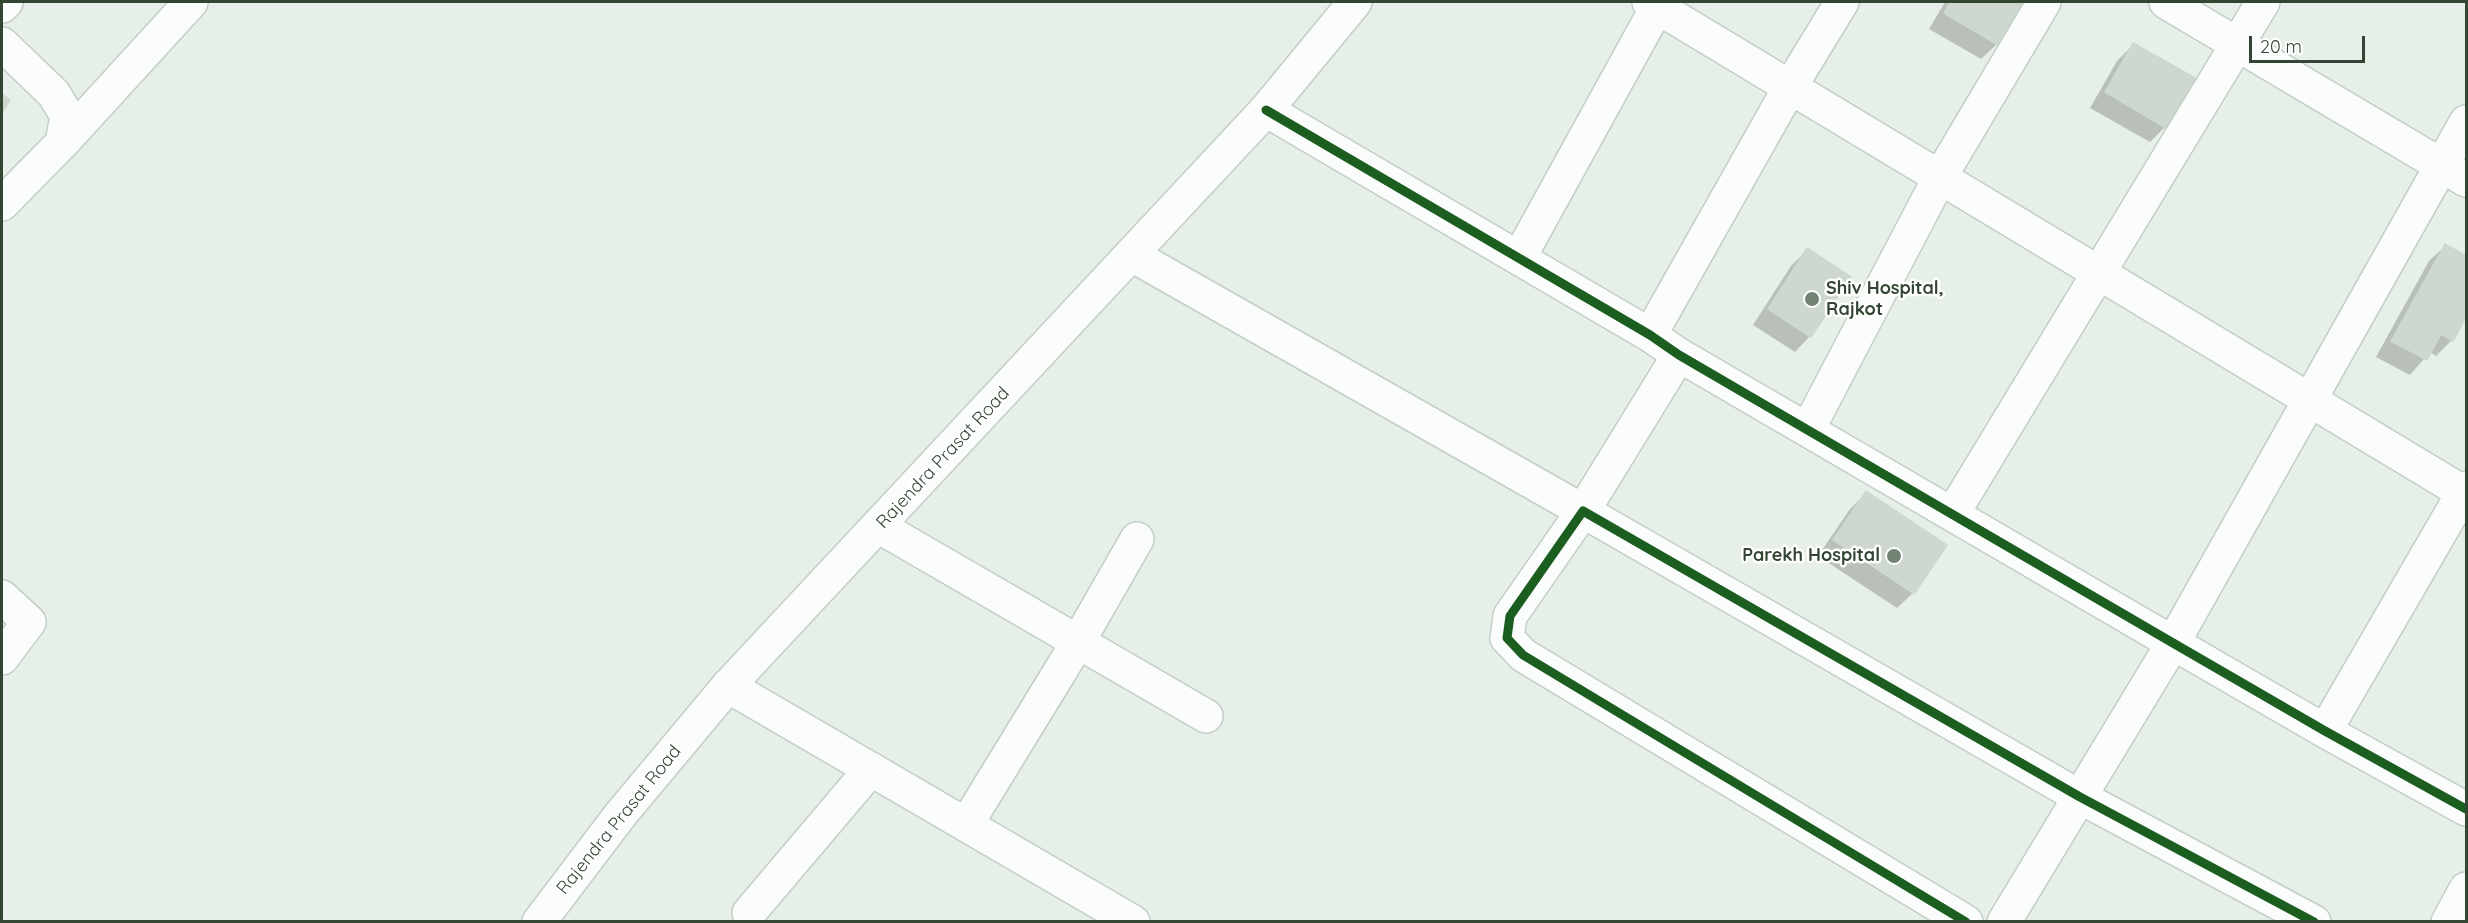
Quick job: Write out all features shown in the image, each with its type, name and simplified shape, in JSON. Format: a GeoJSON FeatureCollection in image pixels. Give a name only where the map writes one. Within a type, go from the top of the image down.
{"type":"FeatureCollection","features":[{"type":"Feature","properties":{"kind":"street"},"geometry":{"type":"LineString","coordinates":[[2,6],[6,2]]}},
{"type":"Feature","properties":{"kind":"street"},"geometry":{"type":"LineString","coordinates":[[2,204],[62,143],[191,2]]}},
{"type":"Feature","properties":{"kind":"street","name":"Rajendra Prasat Road"},"geometry":{"type":"LineString","coordinates":[[539,921],[621,813],[728,686],[1266,110],[1355,2]]}},
{"type":"Feature","properties":{"kind":"street"},"geometry":{"type":"LineString","coordinates":[[1650,335],[1790,87],[1842,2]]}},
{"type":"Feature","properties":{"kind":"street"},"geometry":{"type":"LineString","coordinates":[[1808,429],[1940,177],[2044,2]]}},
{"type":"Feature","properties":{"kind":"street"},"geometry":{"type":"LineString","coordinates":[[2166,2],[2455,173]]}},
{"type":"Feature","properties":{"kind":"street"},"geometry":{"type":"LineString","coordinates":[[1953,513],[2264,2]]}},
{"type":"Feature","properties":{"kind":"street"},"geometry":{"type":"LineString","coordinates":[[1519,258],[1656,3],[2099,274],[2466,492],[2325,731]]}},
{"type":"Feature","properties":{"kind":"street"},"geometry":{"type":"LineString","coordinates":[[2,44],[54,94],[67,116],[62,143]]}},
{"type":"Feature","properties":{"kind":"street"},"geometry":{"type":"LineString","coordinates":[[1266,110],[1650,335],[1679,355],[2173,643],[2466,809]]}},
{"type":"Feature","properties":{"kind":"street"},"geometry":{"type":"LineString","coordinates":[[2004,921],[2173,643],[2308,400],[2455,173],[2466,123]]}},
{"type":"Feature","properties":{"kind":"street"},"geometry":{"type":"LineString","coordinates":[[1132,255],[2080,797],[2314,921]]}},
{"type":"Feature","properties":{"kind":"street"},"geometry":{"type":"LineString","coordinates":[[1679,355],[1583,511],[1510,616],[1507,638],[1523,655],[1966,921]]}},
{"type":"Feature","properties":{"kind":"street"},"geometry":{"type":"LineString","coordinates":[[878,526],[1206,716]]}},
{"type":"Feature","properties":{"kind":"street"},"geometry":{"type":"LineString","coordinates":[[966,825],[1078,642],[1137,539]]}},
{"type":"Feature","properties":{"kind":"street"},"geometry":{"type":"LineString","coordinates":[[2,597],[29,622],[2,658]]}},
{"type":"Feature","properties":{"kind":"street"},"geometry":{"type":"LineString","coordinates":[[728,686],[966,825],[1100,913],[1133,921]]}},
{"type":"Feature","properties":{"kind":"street"},"geometry":{"type":"LineString","coordinates":[[752,919],[872,769]]}},
{"type":"Feature","properties":{"kind":"street"},"geometry":{"type":"LineString","coordinates":[[2448,921],[2466,889]]}},
{"type":"Feature","properties":{"kind":"building"},"geometry":{"type":"Polygon","coordinates":[[[1950,2],[2023,2],[1998,45],[1944,13],[1950,2]]]}},
{"type":"Feature","properties":{"kind":"building"},"geometry":{"type":"Polygon","coordinates":[[[2133,43],[2195,78],[2166,128],[2105,92],[2133,43]]]}},
{"type":"Feature","properties":{"kind":"building"},"geometry":{"type":"Polygon","coordinates":[[[2,94],[10,100],[2,113],[2,94]]]}},
{"type":"Feature","properties":{"kind":"building"},"geometry":{"type":"Polygon","coordinates":[[[2445,244],[2466,256],[2466,317],[2453,341],[2441,334],[2427,360],[2391,341],[2445,244]]]}},
{"type":"Feature","properties":{"kind":"building"},"geometry":{"type":"Polygon","coordinates":[[[1807,248],[1851,277],[1811,337],[1768,309],[1807,248]]]}},
{"type":"Feature","properties":{"kind":"building"},"geometry":{"type":"Polygon","coordinates":[[[1866,491],[1947,545],[1914,594],[1833,540],[1866,491]]]}},
{"type":"Feature","properties":{"kind":"cycle path"},"geometry":{"type":"LineString","coordinates":[[1266,110],[1650,335],[1679,355],[2173,643],[2466,809]]}},
{"type":"Feature","properties":{"kind":"cycle path"},"geometry":{"type":"LineString","coordinates":[[1966,922],[1523,655],[1507,638],[1510,616],[1583,511],[2080,797],[2314,922]]}},
{"type":"Feature","properties":{"kind":"place","name":"Shiv Hospital, Rajkot"},"geometry":{"type":"Point","coordinates":[1812,299]}},
{"type":"Feature","properties":{"kind":"place","name":"Parekh Hospital"},"geometry":{"type":"Point","coordinates":[1894,556]}}]}
